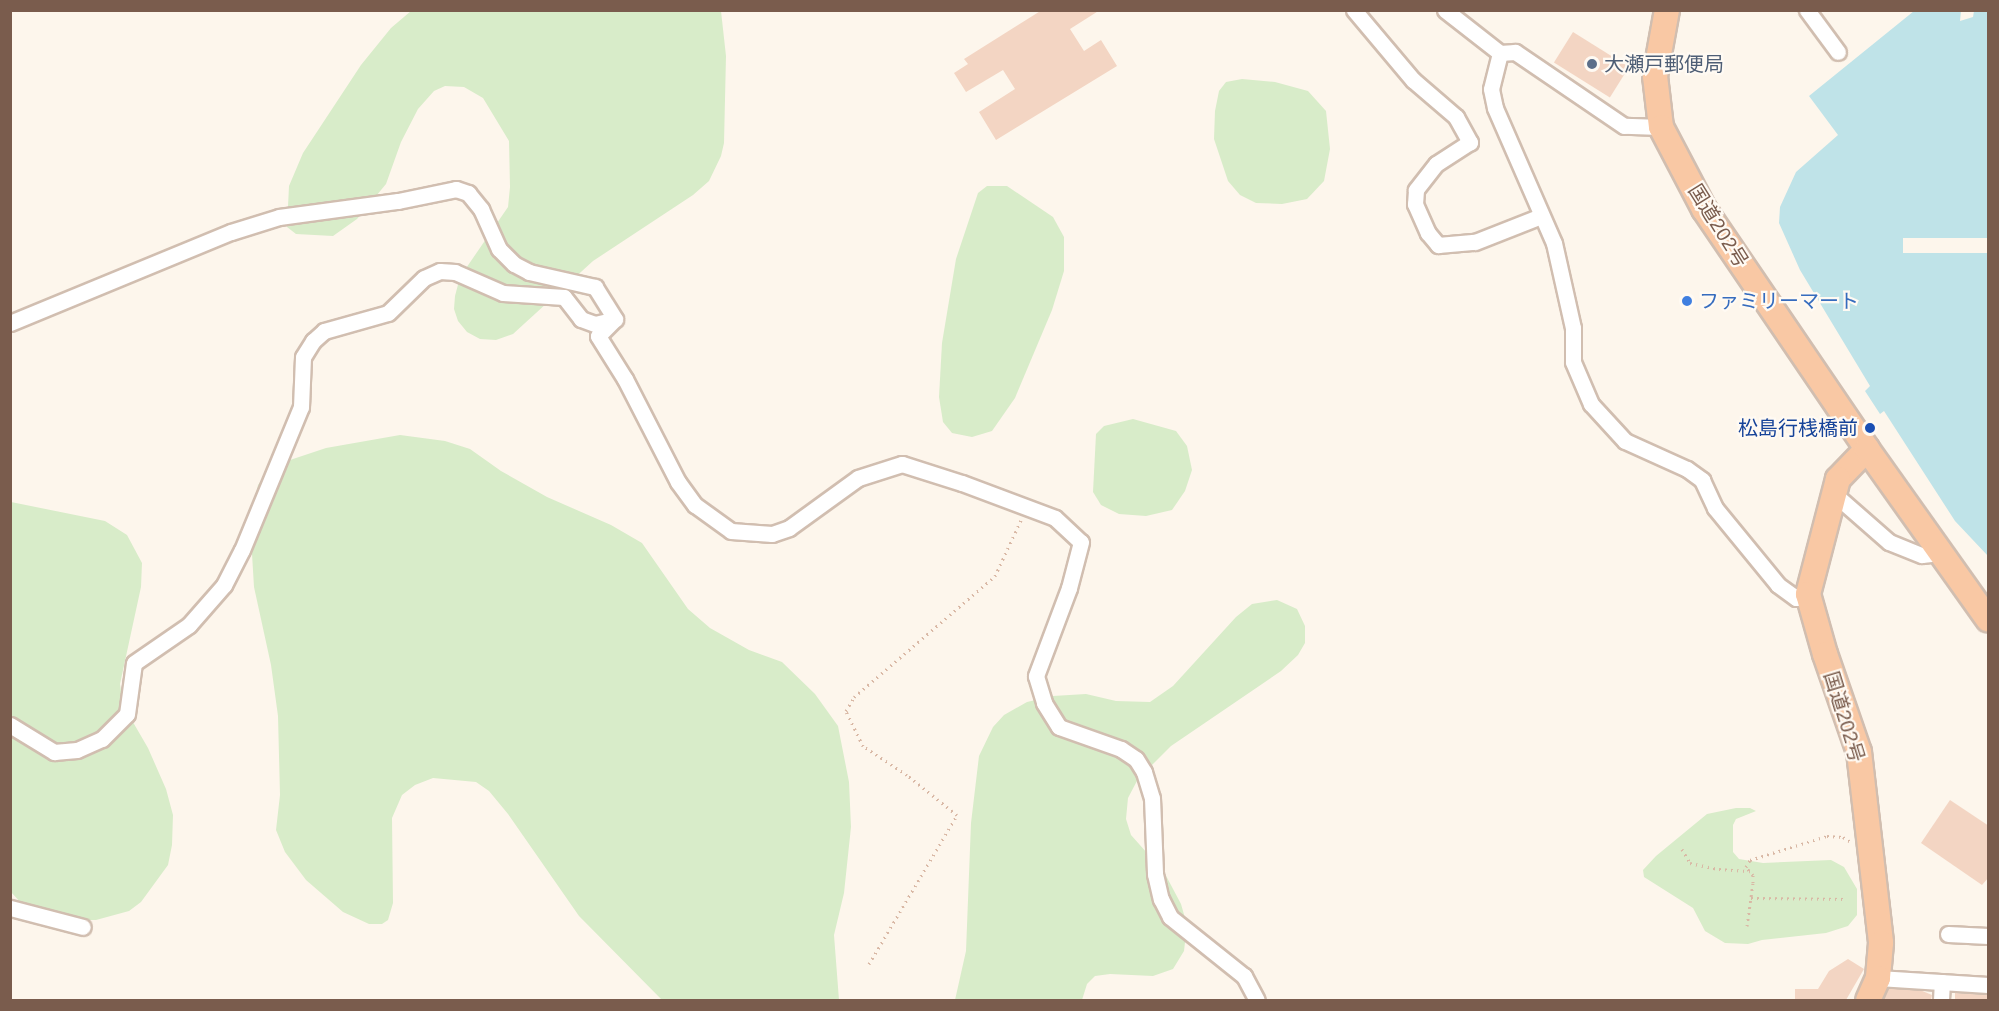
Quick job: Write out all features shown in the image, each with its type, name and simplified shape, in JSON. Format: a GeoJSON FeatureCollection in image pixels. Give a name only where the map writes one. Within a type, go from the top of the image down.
{"type":"FeatureCollection","features":[{"type":"Feature","properties":{"kind":"highway","name":"国道202号"},"geometry":{"type":"LineString","coordinates":[[1667,10],[1655,76],[1661,127],[1704,209],[1867,448],[1989,619]]}},
{"type":"Feature","properties":{"kind":"highway","name":"国道202号"},"geometry":{"type":"LineString","coordinates":[[1867,448],[1838,479],[1809,594],[1825,654],[1859,752],[1881,943],[1878,978],[1868,1000]]}},
{"type":"Feature","properties":{"kind":"street"},"geometry":{"type":"LineString","coordinates":[[1354,10],[1413,80],[1456,117],[1470,142],[1436,164],[1416,190],[1415,204],[1428,233],[1438,245],[1475,242],[1540,216]]}},
{"type":"Feature","properties":{"kind":"street"},"geometry":{"type":"LineString","coordinates":[[1445,10],[1500,53],[1515,52],[1624,126],[1661,127]]}},
{"type":"Feature","properties":{"kind":"street"},"geometry":{"type":"LineString","coordinates":[[1807,10],[1839,52]]}},
{"type":"Feature","properties":{"kind":"street"},"geometry":{"type":"LineString","coordinates":[[1500,53],[1491,89],[1495,108],[1540,216],[1554,243],[1573,328],[1573,362],[1590,404],[1625,441],[1687,469],[1702,480],[1715,508],[1778,585],[1796,598],[1809,594]]}},
{"type":"Feature","properties":{"kind":"street"},"geometry":{"type":"LineString","coordinates":[[10,323],[231,232],[279,216],[398,201],[456,189],[468,193],[481,209],[499,249],[514,264],[529,272],[595,287],[615,319]]}},
{"type":"Feature","properties":{"kind":"street"},"geometry":{"type":"LineString","coordinates":[[10,725],[54,752],[77,750],[102,739],[127,714],[134,663],[189,625],[224,585],[243,550],[301,407],[303,357],[313,341],[324,331],[388,314],[424,278],[440,271],[455,272],[503,293],[564,297],[581,319],[595,324],[615,319]]}},
{"type":"Feature","properties":{"kind":"street"},"geometry":{"type":"LineString","coordinates":[[615,319],[597,336],[625,380],[678,482],[695,506],[731,531],[771,534],[789,528],[858,478],[902,464],[1055,518],[1081,542],[1069,588],[1036,676],[1044,703],[1059,727],[1121,749],[1136,759],[1144,772],[1152,798],[1155,874],[1161,900],[1170,917],[1244,976],[1257,1000]]}},
{"type":"Feature","properties":{"kind":"street"},"geometry":{"type":"LineString","coordinates":[[1833,493],[1888,542],[1922,555],[1942,553]]}},
{"type":"Feature","properties":{"kind":"street"},"geometry":{"type":"LineString","coordinates":[[10,908],[83,927]]}},
{"type":"Feature","properties":{"kind":"street"},"geometry":{"type":"LineString","coordinates":[[1948,934],[1989,936]]}},
{"type":"Feature","properties":{"kind":"street"},"geometry":{"type":"LineString","coordinates":[[1878,978],[1989,985]]}},
{"type":"Feature","properties":{"kind":"street"},"geometry":{"type":"LineString","coordinates":[[1941,1000],[1942,982]]}},
{"type":"Feature","properties":{"kind":"path"},"geometry":{"type":"LineString","coordinates":[[868,964],[957,815],[907,775],[863,746],[846,711],[854,697],[995,576],[1027,507]]}},
{"type":"Feature","properties":{"kind":"path"},"geometry":{"type":"LineString","coordinates":[[1747,926],[1753,875],[1746,867],[1750,860],[1813,838],[1843,837],[1852,843]]}},
{"type":"Feature","properties":{"kind":"path"},"geometry":{"type":"LineString","coordinates":[[1682,849],[1690,863],[1750,872]]}},
{"type":"Feature","properties":{"kind":"path"},"geometry":{"type":"LineString","coordinates":[[1751,898],[1847,898]]}},
{"type":"Feature","properties":{"kind":"green space"},"geometry":{"type":"Polygon","coordinates":[[[411,11],[721,11],[726,56],[724,143],[721,156],[709,181],[693,195],[593,261],[513,334],[496,340],[480,339],[467,332],[458,321],[454,309],[460,277],[508,207],[510,187],[509,141],[483,98],[464,87],[445,86],[434,91],[418,109],[401,142],[386,184],[357,219],[333,236],[296,234],[287,227],[289,186],[303,153],[361,65],[391,28],[411,11]]]}},
{"type":"Feature","properties":{"kind":"green space"},"geometry":{"type":"Polygon","coordinates":[[[1242,79],[1275,82],[1308,91],[1326,111],[1330,149],[1324,181],[1307,199],[1282,204],[1256,203],[1240,195],[1228,181],[1214,139],[1215,111],[1219,91],[1226,82],[1242,79]]]}},
{"type":"Feature","properties":{"kind":"green space"},"geometry":{"type":"Polygon","coordinates":[[[987,186],[1007,186],[1053,217],[1064,237],[1064,271],[1052,310],[1015,398],[992,431],[972,437],[952,433],[943,422],[939,397],[942,343],[956,259],[978,193],[987,186]]]}},
{"type":"Feature","properties":{"kind":"green space"},"geometry":{"type":"Polygon","coordinates":[[[1133,419],[1176,431],[1187,446],[1192,470],[1185,491],[1172,510],[1146,516],[1119,514],[1101,505],[1093,492],[1096,434],[1104,426],[1133,419]]]}},
{"type":"Feature","properties":{"kind":"green space"},"geometry":{"type":"Polygon","coordinates":[[[400,435],[445,441],[470,449],[501,471],[547,497],[611,525],[642,543],[688,609],[710,628],[749,650],[782,662],[815,694],[838,726],[849,782],[851,827],[844,893],[834,935],[839,1000],[662,1000],[579,916],[508,814],[489,791],[476,782],[433,778],[415,785],[402,795],[392,818],[393,903],[388,920],[382,924],[369,924],[343,912],[306,880],[285,852],[276,830],[280,795],[278,716],[271,665],[254,587],[250,521],[258,485],[272,466],[326,448],[400,435]]]}},
{"type":"Feature","properties":{"kind":"green space"},"geometry":{"type":"Polygon","coordinates":[[[11,502],[105,521],[127,535],[142,563],[141,587],[120,684],[123,705],[148,748],[166,789],[173,815],[172,845],[168,865],[141,902],[129,911],[96,920],[65,920],[22,904],[11,892],[11,502]]]}},
{"type":"Feature","properties":{"kind":"green space"},"geometry":{"type":"Polygon","coordinates":[[[1277,600],[1297,609],[1305,626],[1305,643],[1298,655],[1281,671],[1171,746],[1138,779],[1128,798],[1126,819],[1131,835],[1164,872],[1181,904],[1187,925],[1184,951],[1173,969],[1153,976],[1110,974],[1095,976],[1087,984],[1082,1000],[955,1000],[966,951],[971,823],[979,756],[993,727],[1004,715],[1027,702],[1053,696],[1086,694],[1116,701],[1150,702],[1173,686],[1236,617],[1252,604],[1277,600]]]}},
{"type":"Feature","properties":{"kind":"green space"},"geometry":{"type":"Polygon","coordinates":[[[1736,808],[1750,808],[1756,811],[1736,819],[1733,825],[1733,852],[1739,859],[1763,863],[1831,860],[1844,867],[1857,889],[1857,915],[1848,926],[1826,933],[1762,940],[1748,944],[1725,943],[1705,931],[1693,908],[1644,877],[1643,870],[1656,856],[1707,814],[1736,808]]]}},
{"type":"Feature","properties":{"kind":"water"},"geometry":{"type":"Polygon","coordinates":[[[1914,11],[1961,11],[1960,21],[1973,17],[1974,11],[1988,11],[1988,556],[1955,521],[1884,411],[1880,414],[1865,391],[1870,386],[1800,270],[1779,223],[1780,207],[1796,172],[1838,135],[1809,96],[1914,11]]]}},
{"type":"Feature","properties":{"kind":"pier"},"geometry":{"type":"Polygon","coordinates":[[[1903,238],[1988,238],[1988,253],[1903,253],[1903,238]]]}},
{"type":"Feature","properties":{"kind":"building"},"geometry":{"type":"Polygon","coordinates":[[[1042,10],[1100,10],[1070,29],[1084,51],[1101,40],[1117,66],[996,140],[979,112],[1015,89],[1003,70],[966,92],[954,73],[968,64],[964,59],[1042,10]]]}},
{"type":"Feature","properties":{"kind":"building","name":"大瀬戸郵便局"},"geometry":{"type":"Polygon","coordinates":[[[1573,32],[1629,67],[1610,98],[1554,63],[1573,32]]]}},
{"type":"Feature","properties":{"kind":"building"},"geometry":{"type":"Polygon","coordinates":[[[1950,800],[1989,826],[1989,877],[1982,885],[1921,843],[1950,800]]]}},
{"type":"Feature","properties":{"kind":"building"},"geometry":{"type":"Polygon","coordinates":[[[1848,959],[1864,969],[1846,1000],[1795,1000],[1795,989],[1818,989],[1829,971],[1848,959]]]}},
{"type":"Feature","properties":{"kind":"building"},"geometry":{"type":"Polygon","coordinates":[[[1889,988],[1920,990],[1932,995],[1931,1000],[1883,1000],[1889,988]]]}},
{"type":"Feature","properties":{"kind":"building"},"geometry":{"type":"Polygon","coordinates":[[[1955,993],[1989,995],[1989,1000],[1955,1000],[1955,993]]]}},
{"type":"Feature","properties":{"kind":"place","name":"大瀬戸郵便局"},"geometry":{"type":"Point","coordinates":[1592,64]}},
{"type":"Feature","properties":{"kind":"place","name":"ファミリーマート"},"geometry":{"type":"Point","coordinates":[1687,301]}},
{"type":"Feature","properties":{"kind":"place","name":"松島行桟橋前"},"geometry":{"type":"Point","coordinates":[1870,428]}}]}
